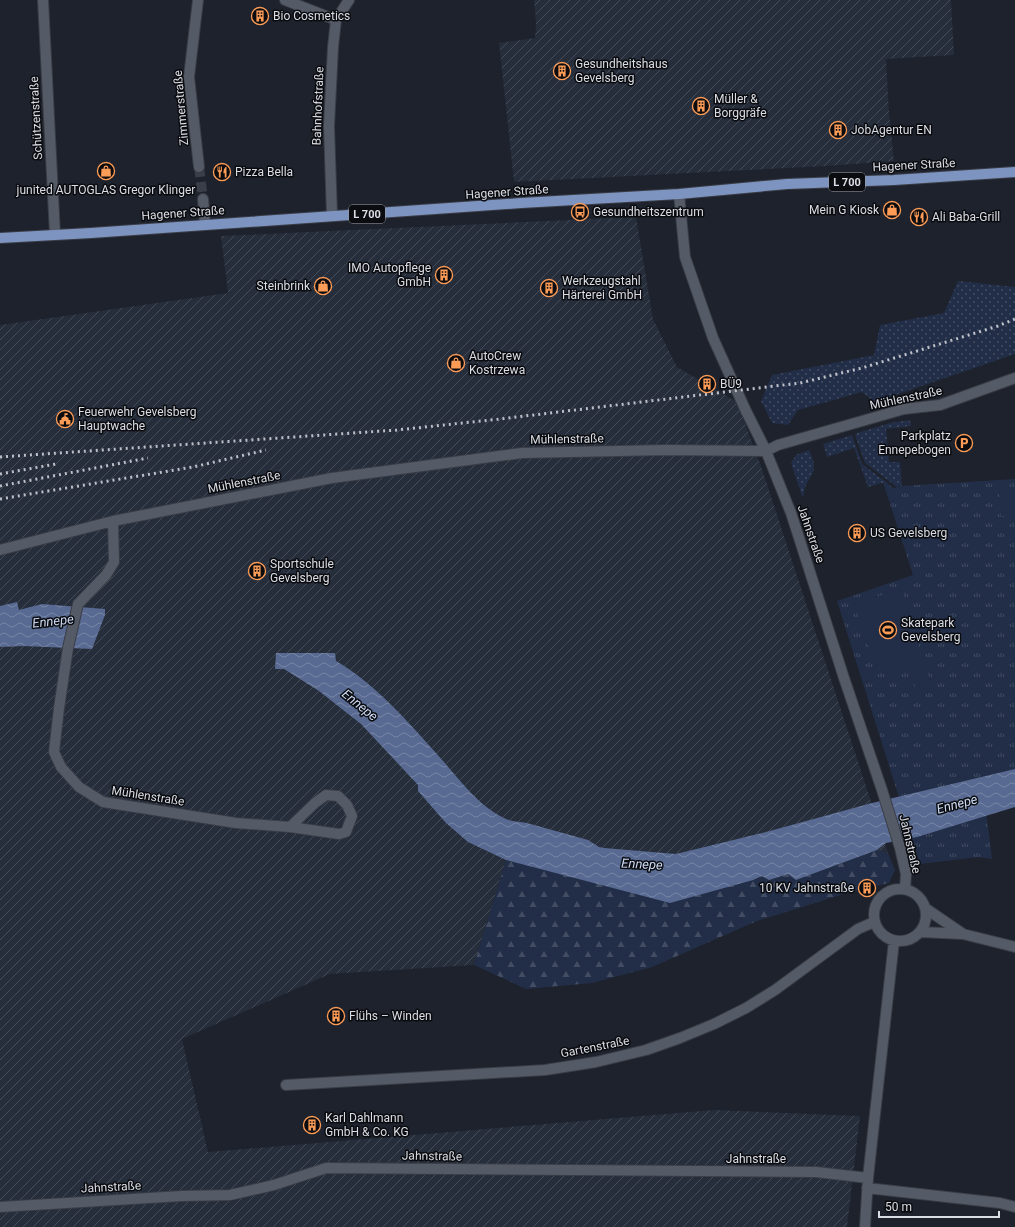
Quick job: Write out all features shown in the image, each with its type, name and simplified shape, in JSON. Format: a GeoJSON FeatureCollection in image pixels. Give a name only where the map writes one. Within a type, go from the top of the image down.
{"type":"FeatureCollection","features":[{"type":"Feature","properties":{"kind":"main road","name":"Hagener Straße"},"geometry":{"type":"LineString","coordinates":[[0,238],[679,194],[787,184],[894,180],[1015,172]]}},
{"type":"Feature","properties":{"kind":"street","name":"Schützenstraße"},"geometry":{"type":"LineString","coordinates":[[43,0],[55,234]]}},
{"type":"Feature","properties":{"kind":"street","name":"Zimmerstraße"},"geometry":{"type":"LineString","coordinates":[[198,0],[189,77],[200,167]]}},
{"type":"Feature","properties":{"kind":"street"},"geometry":{"type":"LineString","coordinates":[[285,0],[336,20]]}},
{"type":"Feature","properties":{"kind":"street","name":"Bahnhofstraße"},"geometry":{"type":"LineString","coordinates":[[332,216],[328,126],[336,20],[349,0]]}},
{"type":"Feature","properties":{"kind":"street","name":"Jahnstraße"},"geometry":{"type":"LineString","coordinates":[[679,194],[685,257],[713,338],[727,371],[766,451],[791,513],[900,848],[906,874],[905,889]]}},
{"type":"Feature","properties":{"kind":"street"},"geometry":{"type":"LineString","coordinates":[[203,199],[205,224]]}},
{"type":"Feature","properties":{"kind":"street","name":"Mühlenstraße"},"geometry":{"type":"LineString","coordinates":[[0,550],[113,521],[332,478],[522,453],[664,450],[766,451],[778,445],[904,409],[940,405],[1015,378]]}},
{"type":"Feature","properties":{"kind":"street","name":"Mühlenstraße"},"geometry":{"type":"LineString","coordinates":[[113,521],[114,562],[106,575],[78,604],[68,648],[58,708],[54,752],[61,767],[79,787],[103,802],[236,823],[290,827],[339,834],[346,832],[352,816],[348,805],[338,796],[326,795],[315,803],[290,827]]}},
{"type":"Feature","properties":{"kind":"street"},"geometry":{"type":"LineString","coordinates":[[896,889],[905,889],[914,893],[921,899],[925,908],[925,924],[921,932],[914,938],[904,942],[894,941],[885,937],[878,931],[874,922],[873,913],[875,904],[880,897],[896,889]]}},
{"type":"Feature","properties":{"kind":"street"},"geometry":{"type":"LineString","coordinates":[[925,908],[963,934]]}},
{"type":"Feature","properties":{"kind":"street","name":"Gartenstraße"},"geometry":{"type":"LineString","coordinates":[[286,1085],[545,1070],[596,1062],[646,1050],[714,1024],[746,1008],[775,990],[858,929],[874,922]]}},
{"type":"Feature","properties":{"kind":"street"},"geometry":{"type":"LineString","coordinates":[[921,932],[963,934],[1015,947]]}},
{"type":"Feature","properties":{"kind":"street"},"geometry":{"type":"LineString","coordinates":[[864,1227],[867,1183],[894,941]]}},
{"type":"Feature","properties":{"kind":"street","name":"Jahnstraße"},"geometry":{"type":"LineString","coordinates":[[0,1207],[182,1196],[230,1195],[274,1185],[326,1168],[816,1172],[867,1183],[1000,1203],[1015,1207]]}},
{"type":"Feature","properties":{"kind":"shaded area"},"geometry":{"type":"Polygon","coordinates":[[[534,0],[951,0],[954,55],[886,59],[889,113],[894,161],[828,166],[514,182],[499,43],[535,38],[536,23],[534,0]]]}},
{"type":"Feature","properties":{"kind":"shaded area"},"geometry":{"type":"Polygon","coordinates":[[[636,217],[653,319],[677,367],[737,402],[762,469],[888,853],[877,850],[769,880],[753,880],[670,903],[506,860],[474,965],[330,974],[182,1039],[208,1152],[714,1110],[860,1116],[847,1227],[0,1227],[0,325],[228,293],[221,236],[636,217]]]}},
{"type":"Feature","properties":{"kind":"green space"},"geometry":{"type":"Polygon","coordinates":[[[958,281],[1015,287],[1015,354],[875,402],[862,392],[798,410],[788,425],[772,423],[761,401],[772,375],[874,355],[880,325],[944,313],[958,281]]]}},
{"type":"Feature","properties":{"kind":"green space"},"geometry":{"type":"Polygon","coordinates":[[[910,420],[911,426],[886,429],[889,462],[900,462],[902,486],[897,487],[865,463],[855,435],[857,433],[890,423],[910,420]]]}},
{"type":"Feature","properties":{"kind":"green space"},"geometry":{"type":"Polygon","coordinates":[[[852,435],[862,464],[886,482],[868,487],[854,448],[827,457],[823,444],[852,435]]]}},
{"type":"Feature","properties":{"kind":"green space"},"geometry":{"type":"Polygon","coordinates":[[[809,450],[814,461],[814,469],[805,487],[804,495],[802,496],[791,463],[796,455],[809,450]]]}},
{"type":"Feature","properties":{"kind":"green space"},"geometry":{"type":"Polygon","coordinates":[[[1015,479],[1015,769],[982,777],[992,859],[978,857],[920,864],[837,601],[913,575],[883,482],[886,482],[893,488],[902,486],[1015,479]]]}},
{"type":"Feature","properties":{"kind":"green space"},"geometry":{"type":"Polygon","coordinates":[[[1015,487],[1015,515],[1001,516],[999,488],[1015,487]]]}},
{"type":"Feature","properties":{"kind":"green space","name":"Skatepark Gevelsberg"},"geometry":{"type":"Polygon","coordinates":[[[901,589],[932,687],[917,692],[907,664],[878,674],[854,604],[901,589]]]}},
{"type":"Feature","properties":{"kind":"green space"},"geometry":{"type":"Polygon","coordinates":[[[877,850],[888,853],[895,870],[889,883],[847,893],[757,921],[652,967],[592,983],[526,989],[474,965],[506,860],[551,871],[753,880],[762,876],[769,880],[788,874],[796,880],[877,850]]]}},
{"type":"Feature","properties":{"kind":"water","name":"Ennepe"},"geometry":{"type":"Polygon","coordinates":[[[17,602],[19,610],[42,604],[105,609],[105,615],[92,649],[24,646],[0,647],[0,606],[17,602]]]}},
{"type":"Feature","properties":{"kind":"water","name":"Ennepe"},"geometry":{"type":"Polygon","coordinates":[[[276,653],[335,653],[336,661],[380,694],[420,735],[465,786],[488,808],[508,820],[527,823],[588,840],[599,847],[676,854],[766,832],[872,803],[1015,769],[1015,807],[917,837],[886,843],[877,850],[796,880],[788,874],[769,880],[762,876],[753,880],[670,903],[506,860],[468,842],[446,823],[418,791],[418,785],[361,724],[319,691],[284,669],[275,669],[276,653]]]}},
{"type":"Feature","properties":{"kind":"tunnel"},"geometry":{"type":"LineString","coordinates":[[199,167],[203,199]]}},
{"type":"Feature","properties":{"kind":"railway"},"geometry":{"type":"LineString","coordinates":[[0,457],[397,430],[800,383],[862,368],[998,326],[1015,319]]}},
{"type":"Feature","properties":{"kind":"railway"},"geometry":{"type":"LineString","coordinates":[[0,499],[193,467],[266,450]]}},
{"type":"Feature","properties":{"kind":"railway"},"geometry":{"type":"LineString","coordinates":[[0,486],[148,458]]}},
{"type":"Feature","properties":{"kind":"railway"},"geometry":{"type":"LineString","coordinates":[[0,474],[56,464]]}},
{"type":"Feature","properties":{"kind":"place","name":"Bio Cosmetics"},"geometry":{"type":"Point","coordinates":[260,16]}},
{"type":"Feature","properties":{"kind":"place","name":"Gesundheitshaus Gevelsberg"},"geometry":{"type":"Point","coordinates":[562,71]}},
{"type":"Feature","properties":{"kind":"place","name":"Müller & Borggräfe"},"geometry":{"type":"Point","coordinates":[701,106]}},
{"type":"Feature","properties":{"kind":"place","name":"JobAgentur EN"},"geometry":{"type":"Point","coordinates":[838,130]}},
{"type":"Feature","properties":{"kind":"place","name":"junited AUTOGLAS Gregor Klinger"},"geometry":{"type":"Point","coordinates":[106,171]}},
{"type":"Feature","properties":{"kind":"place","name":"Pizza Bella"},"geometry":{"type":"Point","coordinates":[222,172]}},
{"type":"Feature","properties":{"kind":"place","name":"Mein G Kiosk"},"geometry":{"type":"Point","coordinates":[892,210]}},
{"type":"Feature","properties":{"kind":"place","name":"Gesundheitszentrum"},"geometry":{"type":"Point","coordinates":[580,212]}},
{"type":"Feature","properties":{"kind":"place","name":"Ali Baba-Grill"},"geometry":{"type":"Point","coordinates":[919,217]}},
{"type":"Feature","properties":{"kind":"place","name":"IMO Autopflege GmbH"},"geometry":{"type":"Point","coordinates":[444,275]}},
{"type":"Feature","properties":{"kind":"place","name":"Steinbrink"},"geometry":{"type":"Point","coordinates":[323,286]}},
{"type":"Feature","properties":{"kind":"place","name":"Werkzeugstahl Härterei GmbH"},"geometry":{"type":"Point","coordinates":[549,288]}},
{"type":"Feature","properties":{"kind":"place","name":"AutoCrew Kostrzewa"},"geometry":{"type":"Point","coordinates":[456,363]}},
{"type":"Feature","properties":{"kind":"place","name":"BÜ9"},"geometry":{"type":"Point","coordinates":[707,384]}},
{"type":"Feature","properties":{"kind":"place","name":"Feuerwehr Gevelsberg Hauptwache"},"geometry":{"type":"Point","coordinates":[65,419]}},
{"type":"Feature","properties":{"kind":"place","name":"Parkplatz Ennepebogen"},"geometry":{"type":"Point","coordinates":[964,443]}},
{"type":"Feature","properties":{"kind":"place","name":"US Gevelsberg"},"geometry":{"type":"Point","coordinates":[857,533]}},
{"type":"Feature","properties":{"kind":"place","name":"Sportschule Gevelsberg"},"geometry":{"type":"Point","coordinates":[257,571]}},
{"type":"Feature","properties":{"kind":"place","name":"Skatepark Gevelsberg"},"geometry":{"type":"Point","coordinates":[888,630]}},
{"type":"Feature","properties":{"kind":"place","name":"10 KV Jahnstraße"},"geometry":{"type":"Point","coordinates":[867,888]}},
{"type":"Feature","properties":{"kind":"place","name":"Flühs – Winden"},"geometry":{"type":"Point","coordinates":[336,1016]}},
{"type":"Feature","properties":{"kind":"place","name":"Karl Dahlmann GmbH & Co. KG"},"geometry":{"type":"Point","coordinates":[312,1125]}}]}
